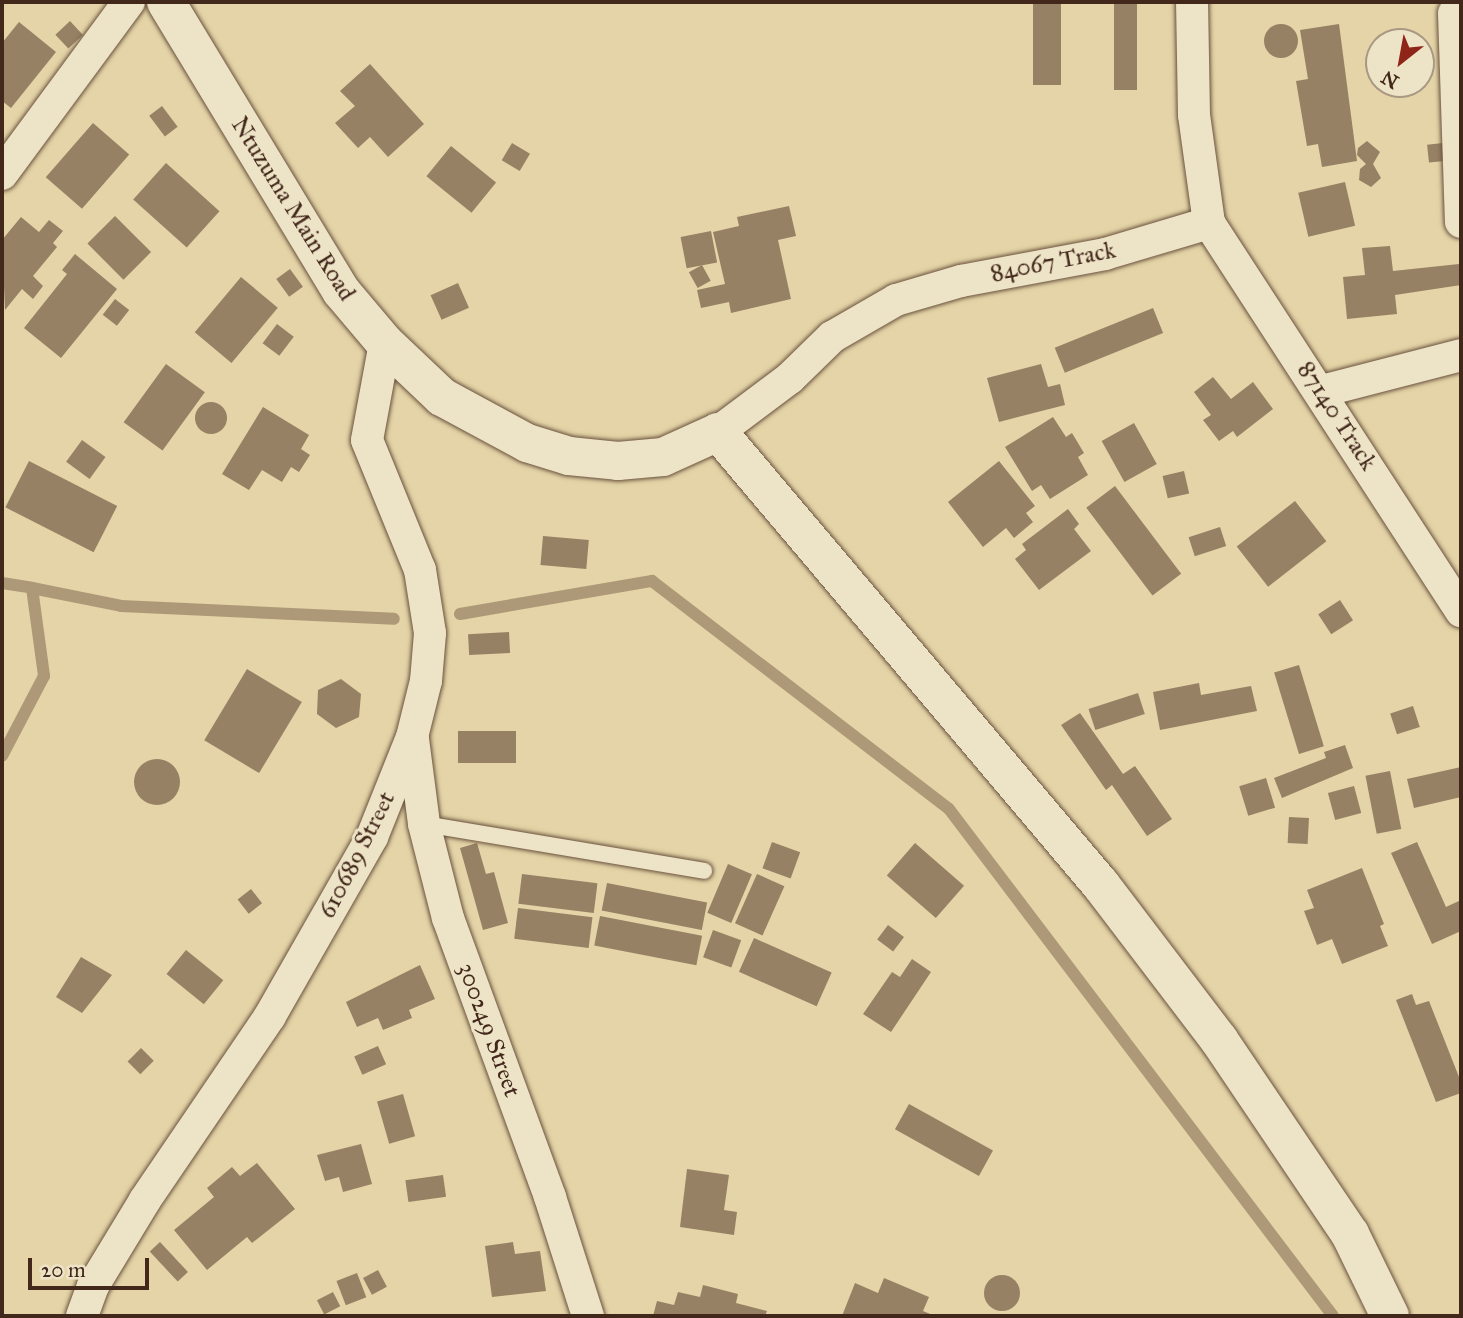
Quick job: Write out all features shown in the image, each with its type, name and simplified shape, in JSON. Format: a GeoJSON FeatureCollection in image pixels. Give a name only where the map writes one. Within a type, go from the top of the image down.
{"type":"FeatureCollection","features":[{"type":"Feature","properties":{"kind":"main road","name":"Ntuzuma Main Road"},"geometry":{"type":"LineString","coordinates":[[166,2],[341,291],[385,343],[442,397],[479,421],[527,443],[569,456],[618,461],[663,457],[718,432]]}},
{"type":"Feature","properties":{"kind":"main road"},"geometry":{"type":"LineString","coordinates":[[718,432],[1101,885],[1202,1018],[1350,1234],[1390,1316]]}},
{"type":"Feature","properties":{"kind":"street"},"geometry":{"type":"LineString","coordinates":[[2,174],[129,2]]}},
{"type":"Feature","properties":{"kind":"street"},"geometry":{"type":"LineString","coordinates":[[1192,2],[1194,115],[1209,223]]}},
{"type":"Feature","properties":{"kind":"street"},"geometry":{"type":"LineString","coordinates":[[1454,13],[1461,222]]}},
{"type":"Feature","properties":{"kind":"street","name":"87140 Track"},"geometry":{"type":"LineString","coordinates":[[1209,223],[1322,391],[1461,611]]}},
{"type":"Feature","properties":{"kind":"street","name":"84067 Track"},"geometry":{"type":"LineString","coordinates":[[718,432],[790,378],[832,337],[896,300],[961,281],[1105,254],[1209,223]]}},
{"type":"Feature","properties":{"kind":"street","name":"610689 Street"},"geometry":{"type":"LineString","coordinates":[[82,1316],[93,1286],[145,1199],[243,1060],[372,837],[412,737],[426,681],[430,633],[420,570],[367,440],[385,343]]}},
{"type":"Feature","properties":{"kind":"street"},"geometry":{"type":"LineString","coordinates":[[1322,391],[1461,355]]}},
{"type":"Feature","properties":{"kind":"street","name":"300249 Street"},"geometry":{"type":"LineString","coordinates":[[412,737],[424,824],[448,918],[550,1197],[588,1316]]}},
{"type":"Feature","properties":{"kind":"lane"},"geometry":{"type":"LineString","coordinates":[[424,824],[704,871]]}},
{"type":"Feature","properties":{"kind":"building"},"geometry":{"type":"Polygon","coordinates":[[[1033,2],[1061,2],[1061,85],[1033,85],[1033,2]]]}},
{"type":"Feature","properties":{"kind":"building"},"geometry":{"type":"Polygon","coordinates":[[[1114,2],[1137,2],[1137,90],[1114,90],[1114,2]]]}},
{"type":"Feature","properties":{"kind":"building"},"geometry":{"type":"Polygon","coordinates":[[[70,21],[83,35],[68,49],[55,35],[70,21]]]}},
{"type":"Feature","properties":{"kind":"building"},"geometry":{"type":"Polygon","coordinates":[[[19,22],[56,52],[11,108],[2,101],[2,43],[19,22]]]}},
{"type":"Feature","properties":{"kind":"building"},"geometry":{"type":"Polygon","coordinates":[[[1281,24],[1293,29],[1298,41],[1293,53],[1281,58],[1269,53],[1264,41],[1269,29],[1281,24]]]}},
{"type":"Feature","properties":{"kind":"building"},"geometry":{"type":"Polygon","coordinates":[[[1339,24],[1357,161],[1322,167],[1318,144],[1307,146],[1296,81],[1308,79],[1300,30],[1339,24]]]}},
{"type":"Feature","properties":{"kind":"building"},"geometry":{"type":"Polygon","coordinates":[[[370,64],[424,124],[388,157],[370,137],[358,148],[335,123],[355,106],[340,91],[370,64]]]}},
{"type":"Feature","properties":{"kind":"building"},"geometry":{"type":"Polygon","coordinates":[[[162,106],[178,127],[165,136],[149,116],[162,106]]]}},
{"type":"Feature","properties":{"kind":"building"},"geometry":{"type":"Polygon","coordinates":[[[93,123],[129,154],[82,209],[46,177],[93,123]]]}},
{"type":"Feature","properties":{"kind":"building"},"geometry":{"type":"Polygon","coordinates":[[[1367,141],[1380,152],[1373,164],[1381,178],[1371,187],[1359,180],[1360,169],[1366,164],[1357,155],[1358,148],[1367,141]]]}},
{"type":"Feature","properties":{"kind":"building"},"geometry":{"type":"Polygon","coordinates":[[[512,143],[530,154],[520,171],[502,160],[512,143]]]}},
{"type":"Feature","properties":{"kind":"building"},"geometry":{"type":"Polygon","coordinates":[[[1443,143],[1445,161],[1429,163],[1427,145],[1443,143]]]}},
{"type":"Feature","properties":{"kind":"building"},"geometry":{"type":"Polygon","coordinates":[[[451,146],[496,183],[472,213],[426,176],[451,146]]]}},
{"type":"Feature","properties":{"kind":"building"},"geometry":{"type":"Polygon","coordinates":[[[166,163],[220,211],[187,248],[133,199],[166,163]]]}},
{"type":"Feature","properties":{"kind":"building"},"geometry":{"type":"Polygon","coordinates":[[[1345,182],[1355,226],[1308,237],[1298,193],[1345,182]]]}},
{"type":"Feature","properties":{"kind":"building"},"geometry":{"type":"Polygon","coordinates":[[[789,206],[796,236],[778,240],[791,299],[731,313],[729,302],[701,308],[697,290],[725,284],[713,232],[739,226],[737,217],[789,206]]]}},
{"type":"Feature","properties":{"kind":"building"},"geometry":{"type":"Polygon","coordinates":[[[115,216],[151,252],[123,280],[87,244],[115,216]]]}},
{"type":"Feature","properties":{"kind":"building"},"geometry":{"type":"Polygon","coordinates":[[[21,217],[39,232],[49,220],[63,231],[53,243],[57,247],[33,276],[43,286],[33,299],[22,289],[5,310],[2,240],[21,217]]]}},
{"type":"Feature","properties":{"kind":"building"},"geometry":{"type":"Polygon","coordinates":[[[711,231],[717,262],[687,268],[681,237],[711,231]]]}},
{"type":"Feature","properties":{"kind":"building"},"geometry":{"type":"Polygon","coordinates":[[[1390,246],[1393,271],[1459,264],[1461,285],[1395,295],[1397,314],[1347,319],[1343,277],[1365,275],[1362,248],[1390,246]]]}},
{"type":"Feature","properties":{"kind":"building"},"geometry":{"type":"Polygon","coordinates":[[[75,254],[117,289],[61,358],[24,328],[67,274],[62,270],[75,254]]]}},
{"type":"Feature","properties":{"kind":"building"},"geometry":{"type":"Polygon","coordinates":[[[702,265],[711,281],[698,288],[689,272],[702,265]]]}},
{"type":"Feature","properties":{"kind":"building"},"geometry":{"type":"Polygon","coordinates":[[[290,269],[303,287],[289,297],[276,279],[290,269]]]}},
{"type":"Feature","properties":{"kind":"building"},"geometry":{"type":"Polygon","coordinates":[[[241,277],[278,308],[231,363],[195,332],[241,277]]]}},
{"type":"Feature","properties":{"kind":"building"},"geometry":{"type":"Polygon","coordinates":[[[458,283],[469,308],[442,320],[431,295],[458,283]]]}},
{"type":"Feature","properties":{"kind":"building"},"geometry":{"type":"Polygon","coordinates":[[[115,299],[129,310],[117,326],[103,315],[115,299]]]}},
{"type":"Feature","properties":{"kind":"building"},"geometry":{"type":"Polygon","coordinates":[[[1153,308],[1163,333],[1065,373],[1055,348],[1153,308]]]}},
{"type":"Feature","properties":{"kind":"building"},"geometry":{"type":"Polygon","coordinates":[[[277,324],[294,337],[279,356],[263,343],[277,324]]]}},
{"type":"Feature","properties":{"kind":"building"},"geometry":{"type":"Polygon","coordinates":[[[166,364],[205,392],[163,450],[124,422],[166,364]]]}},
{"type":"Feature","properties":{"kind":"building"},"geometry":{"type":"Polygon","coordinates":[[[1041,364],[1048,387],[1060,384],[1065,405],[999,422],[987,378],[1041,364]]]}},
{"type":"Feature","properties":{"kind":"building"},"geometry":{"type":"Polygon","coordinates":[[[1213,377],[1231,399],[1253,382],[1273,409],[1237,437],[1233,431],[1219,441],[1203,420],[1211,415],[1194,392],[1213,377]]]}},
{"type":"Feature","properties":{"kind":"building"},"geometry":{"type":"Polygon","coordinates":[[[211,402],[223,406],[227,418],[223,430],[211,434],[199,430],[195,418],[199,406],[211,402]]]}},
{"type":"Feature","properties":{"kind":"building"},"geometry":{"type":"Polygon","coordinates":[[[263,407],[309,435],[301,449],[310,455],[299,472],[291,467],[282,482],[262,470],[249,490],[222,474],[263,407]]]}},
{"type":"Feature","properties":{"kind":"building"},"geometry":{"type":"Polygon","coordinates":[[[1053,417],[1066,437],[1072,433],[1084,453],[1078,457],[1088,475],[1050,499],[1041,485],[1032,491],[1005,447],[1053,417]]]}},
{"type":"Feature","properties":{"kind":"building"},"geometry":{"type":"Polygon","coordinates":[[[1134,423],[1157,464],[1124,482],[1102,441],[1134,423]]]}},
{"type":"Feature","properties":{"kind":"building"},"geometry":{"type":"Polygon","coordinates":[[[82,440],[105,457],[90,479],[66,462],[82,440]]]}},
{"type":"Feature","properties":{"kind":"building"},"geometry":{"type":"Polygon","coordinates":[[[29,461],[117,506],[94,552],[5,507],[29,461]]]}},
{"type":"Feature","properties":{"kind":"building"},"geometry":{"type":"Polygon","coordinates":[[[999,461],[1035,506],[1026,513],[1033,522],[1014,538],[1006,528],[983,547],[948,502],[999,461]]]}},
{"type":"Feature","properties":{"kind":"building"},"geometry":{"type":"Polygon","coordinates":[[[1184,471],[1189,493],[1168,498],[1163,476],[1184,471]]]}},
{"type":"Feature","properties":{"kind":"building"},"geometry":{"type":"Polygon","coordinates":[[[1115,486],[1181,574],[1152,596],[1086,508],[1115,486]]]}},
{"type":"Feature","properties":{"kind":"building"},"geometry":{"type":"Polygon","coordinates":[[[1295,501],[1326,541],[1268,587],[1237,547],[1295,501]]]}},
{"type":"Feature","properties":{"kind":"building"},"geometry":{"type":"Polygon","coordinates":[[[1068,509],[1079,524],[1074,529],[1091,551],[1039,590],[1015,559],[1026,550],[1022,544],[1068,509]]]}},
{"type":"Feature","properties":{"kind":"building"},"geometry":{"type":"Polygon","coordinates":[[[1220,527],[1226,546],[1195,556],[1189,537],[1220,527]]]}},
{"type":"Feature","properties":{"kind":"building"},"geometry":{"type":"Polygon","coordinates":[[[543,536],[589,540],[586,569],[540,565],[543,536]]]}},
{"type":"Feature","properties":{"kind":"building"},"geometry":{"type":"Polygon","coordinates":[[[1340,600],[1353,620],[1331,634],[1318,614],[1340,600]]]}},
{"type":"Feature","properties":{"kind":"building"},"geometry":{"type":"Polygon","coordinates":[[[509,632],[510,653],[469,655],[468,634],[509,632]]]}},
{"type":"Feature","properties":{"kind":"building"},"geometry":{"type":"Polygon","coordinates":[[[1299,665],[1324,746],[1299,754],[1274,673],[1299,665]]]}},
{"type":"Feature","properties":{"kind":"building"},"geometry":{"type":"Polygon","coordinates":[[[247,669],[302,702],[259,773],[204,740],[247,669]]]}},
{"type":"Feature","properties":{"kind":"building"},"geometry":{"type":"Polygon","coordinates":[[[341,679],[361,694],[359,717],[336,728],[317,714],[318,690],[341,679]]]}},
{"type":"Feature","properties":{"kind":"building"},"geometry":{"type":"Polygon","coordinates":[[[1199,683],[1201,695],[1251,686],[1257,711],[1160,730],[1153,692],[1199,683]]]}},
{"type":"Feature","properties":{"kind":"building"},"geometry":{"type":"Polygon","coordinates":[[[1138,693],[1145,714],[1095,730],[1089,709],[1138,693]]]}},
{"type":"Feature","properties":{"kind":"building"},"geometry":{"type":"Polygon","coordinates":[[[1413,706],[1420,727],[1397,734],[1390,713],[1413,706]]]}},
{"type":"Feature","properties":{"kind":"building"},"geometry":{"type":"Polygon","coordinates":[[[1080,713],[1123,774],[1135,766],[1172,819],[1147,836],[1112,785],[1106,790],[1061,725],[1080,713]]]}},
{"type":"Feature","properties":{"kind":"building"},"geometry":{"type":"Polygon","coordinates":[[[458,731],[516,731],[516,763],[458,763],[458,731]]]}},
{"type":"Feature","properties":{"kind":"building"},"geometry":{"type":"Polygon","coordinates":[[[1345,745],[1353,768],[1282,798],[1274,778],[1326,758],[1324,752],[1345,745]]]}},
{"type":"Feature","properties":{"kind":"building"},"geometry":{"type":"Polygon","coordinates":[[[157,759],[166,760],[173,766],[179,773],[179,791],[173,798],[166,804],[157,805],[148,804],[141,798],[135,791],[134,782],[135,773],[141,766],[148,760],[157,759]]]}},
{"type":"Feature","properties":{"kind":"building"},"geometry":{"type":"Polygon","coordinates":[[[1461,767],[1461,797],[1414,808],[1407,779],[1461,767]]]}},
{"type":"Feature","properties":{"kind":"building"},"geometry":{"type":"Polygon","coordinates":[[[1390,771],[1401,829],[1377,834],[1365,776],[1390,771]]]}},
{"type":"Feature","properties":{"kind":"building"},"geometry":{"type":"Polygon","coordinates":[[[1266,778],[1275,808],[1248,816],[1239,786],[1266,778]]]}},
{"type":"Feature","properties":{"kind":"building"},"geometry":{"type":"Polygon","coordinates":[[[1354,786],[1361,813],[1335,820],[1328,793],[1354,786]]]}},
{"type":"Feature","properties":{"kind":"building"},"geometry":{"type":"Polygon","coordinates":[[[1289,817],[1309,818],[1308,844],[1288,843],[1289,817]]]}},
{"type":"Feature","properties":{"kind":"building"},"geometry":{"type":"Polygon","coordinates":[[[772,842],[800,852],[791,879],[762,868],[772,842]]]}},
{"type":"Feature","properties":{"kind":"building"},"geometry":{"type":"Polygon","coordinates":[[[1417,842],[1446,907],[1461,900],[1461,931],[1432,944],[1391,853],[1417,842]]]}},
{"type":"Feature","properties":{"kind":"building"},"geometry":{"type":"Polygon","coordinates":[[[477,843],[486,874],[494,872],[508,923],[483,930],[460,848],[477,843]]]}},
{"type":"Feature","properties":{"kind":"building"},"geometry":{"type":"Polygon","coordinates":[[[915,843],[964,886],[936,918],[887,875],[915,843]]]}},
{"type":"Feature","properties":{"kind":"building"},"geometry":{"type":"Polygon","coordinates":[[[728,864],[752,874],[731,923],[707,913],[728,864]]]}},
{"type":"Feature","properties":{"kind":"building"},"geometry":{"type":"Polygon","coordinates":[[[1362,868],[1384,924],[1380,926],[1388,946],[1342,964],[1332,939],[1317,945],[1304,911],[1314,908],[1307,890],[1362,868]]]}},
{"type":"Feature","properties":{"kind":"building"},"geometry":{"type":"Polygon","coordinates":[[[522,874],[597,883],[594,913],[518,904],[522,874]]]}},
{"type":"Feature","properties":{"kind":"building"},"geometry":{"type":"Polygon","coordinates":[[[757,874],[784,886],[762,936],[735,923],[757,874]]]}},
{"type":"Feature","properties":{"kind":"building"},"geometry":{"type":"Polygon","coordinates":[[[607,883],[707,902],[702,930],[602,910],[607,883]]]}},
{"type":"Feature","properties":{"kind":"building"},"geometry":{"type":"Polygon","coordinates":[[[251,889],[262,903],[249,914],[238,899],[251,889]]]}},
{"type":"Feature","properties":{"kind":"building"},"geometry":{"type":"Polygon","coordinates":[[[518,908],[592,917],[589,948],[514,939],[518,908]]]}},
{"type":"Feature","properties":{"kind":"building"},"geometry":{"type":"Polygon","coordinates":[[[600,916],[702,936],[696,965],[594,945],[600,916]]]}},
{"type":"Feature","properties":{"kind":"building"},"geometry":{"type":"Polygon","coordinates":[[[888,925],[904,937],[893,951],[877,939],[888,925]]]}},
{"type":"Feature","properties":{"kind":"building"},"geometry":{"type":"Polygon","coordinates":[[[713,930],[741,940],[731,968],[703,957],[713,930]]]}},
{"type":"Feature","properties":{"kind":"building"},"geometry":{"type":"Polygon","coordinates":[[[754,938],[832,973],[817,1006],[739,972],[754,938]]]}},
{"type":"Feature","properties":{"kind":"building"},"geometry":{"type":"Polygon","coordinates":[[[186,950],[223,980],[204,1004],[166,974],[186,950]]]}},
{"type":"Feature","properties":{"kind":"building"},"geometry":{"type":"Polygon","coordinates":[[[81,957],[112,975],[82,1013],[56,997],[81,957]]]}},
{"type":"Feature","properties":{"kind":"building"},"geometry":{"type":"Polygon","coordinates":[[[912,959],[931,972],[891,1032],[863,1014],[892,972],[900,977],[912,959]]]}},
{"type":"Feature","properties":{"kind":"building"},"geometry":{"type":"Polygon","coordinates":[[[420,965],[435,999],[409,1010],[412,1018],[383,1030],[378,1018],[357,1027],[346,1002],[420,965]]]}},
{"type":"Feature","properties":{"kind":"building"},"geometry":{"type":"Polygon","coordinates":[[[1412,994],[1416,1005],[1429,1001],[1461,1082],[1461,1093],[1436,1102],[1396,1000],[1412,994]]]}},
{"type":"Feature","properties":{"kind":"building"},"geometry":{"type":"Polygon","coordinates":[[[378,1046],[386,1064],[362,1075],[354,1057],[378,1046]]]}},
{"type":"Feature","properties":{"kind":"building"},"geometry":{"type":"Polygon","coordinates":[[[141,1048],[154,1061],[140,1074],[128,1061],[141,1048]]]}},
{"type":"Feature","properties":{"kind":"building"},"geometry":{"type":"Polygon","coordinates":[[[403,1094],[415,1136],[389,1144],[377,1101],[403,1094]]]}},
{"type":"Feature","properties":{"kind":"building"},"geometry":{"type":"Polygon","coordinates":[[[909,1104],[993,1151],[979,1176],[895,1129],[909,1104]]]}},
{"type":"Feature","properties":{"kind":"building"},"geometry":{"type":"Polygon","coordinates":[[[361,1144],[372,1184],[343,1192],[339,1177],[325,1181],[317,1155],[361,1144]]]}},
{"type":"Feature","properties":{"kind":"building"},"geometry":{"type":"Polygon","coordinates":[[[257,1163],[295,1209],[252,1243],[247,1237],[207,1270],[174,1230],[214,1197],[207,1188],[232,1167],[240,1176],[257,1163]]]}},
{"type":"Feature","properties":{"kind":"building"},"geometry":{"type":"Polygon","coordinates":[[[687,1169],[729,1175],[724,1210],[737,1212],[734,1235],[680,1227],[687,1169]]]}},
{"type":"Feature","properties":{"kind":"building"},"geometry":{"type":"Polygon","coordinates":[[[443,1175],[446,1197],[408,1202],[405,1180],[443,1175]]]}},
{"type":"Feature","properties":{"kind":"building"},"geometry":{"type":"Polygon","coordinates":[[[160,1242],[188,1272],[178,1282],[150,1252],[160,1242]]]}},
{"type":"Feature","properties":{"kind":"building"},"geometry":{"type":"Polygon","coordinates":[[[513,1242],[515,1254],[540,1251],[546,1291],[492,1297],[485,1246],[513,1242]]]}},
{"type":"Feature","properties":{"kind":"building"},"geometry":{"type":"Polygon","coordinates":[[[378,1270],[387,1287],[372,1295],[363,1278],[378,1270]]]}},
{"type":"Feature","properties":{"kind":"building"},"geometry":{"type":"Polygon","coordinates":[[[357,1273],[366,1297],[346,1305],[336,1281],[357,1273]]]}},
{"type":"Feature","properties":{"kind":"building"},"geometry":{"type":"Polygon","coordinates":[[[1002,1275],[1014,1281],[1020,1293],[1014,1305],[1002,1311],[990,1305],[984,1293],[990,1281],[1002,1275]]]}},
{"type":"Feature","properties":{"kind":"building"},"geometry":{"type":"Polygon","coordinates":[[[884,1278],[929,1297],[923,1311],[935,1316],[842,1316],[855,1283],[878,1293],[884,1278]]]}},
{"type":"Feature","properties":{"kind":"building"},"geometry":{"type":"Polygon","coordinates":[[[703,1285],[738,1294],[736,1303],[767,1311],[765,1316],[653,1316],[657,1301],[674,1305],[678,1292],[700,1297],[703,1285]]]}},
{"type":"Feature","properties":{"kind":"building"},"geometry":{"type":"Polygon","coordinates":[[[333,1292],[340,1306],[324,1314],[317,1300],[333,1292]]]}},
{"type":"Feature","properties":{"kind":"waterway"},"geometry":{"type":"LineString","coordinates":[[460,614],[652,581],[949,809],[1333,1316]]}},
{"type":"Feature","properties":{"kind":"waterway"},"geometry":{"type":"LineString","coordinates":[[2,583],[32,588],[44,676],[2,756]]}},
{"type":"Feature","properties":{"kind":"waterway"},"geometry":{"type":"LineString","coordinates":[[32,588],[121,606],[394,619]]}}]}
